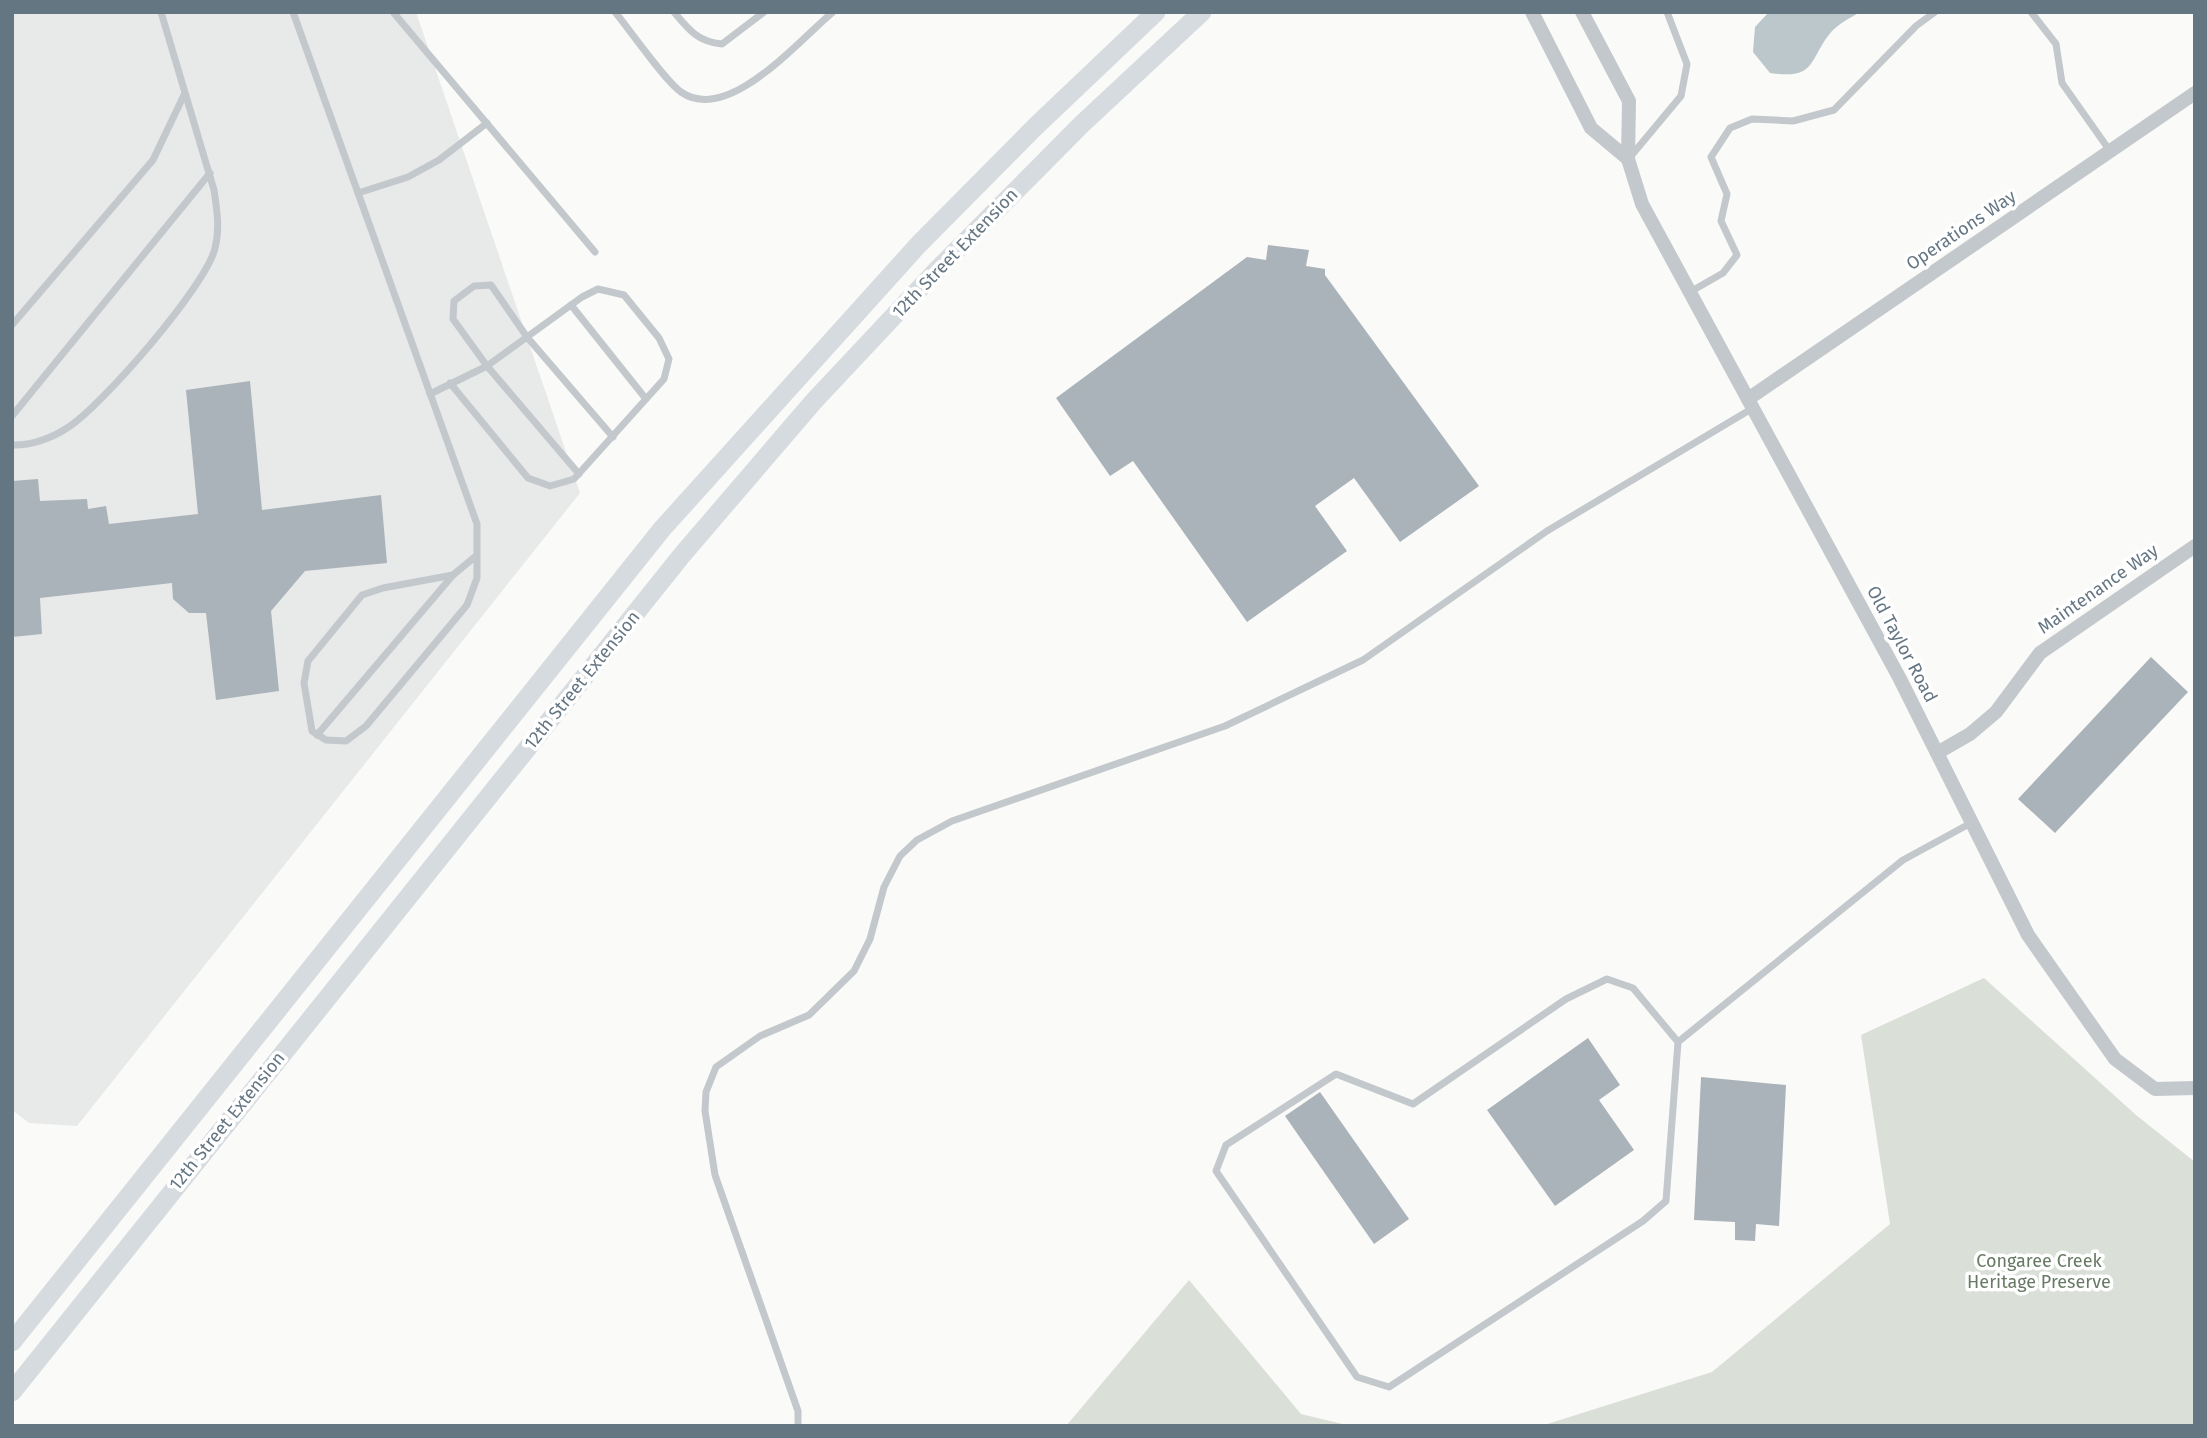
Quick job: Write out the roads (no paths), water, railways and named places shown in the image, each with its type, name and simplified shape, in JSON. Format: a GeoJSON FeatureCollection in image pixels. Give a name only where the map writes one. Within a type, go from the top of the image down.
{"type":"FeatureCollection","features":[{"type":"Feature","properties":{"kind":"main road","name":"12th Street Extension"},"geometry":{"type":"LineString","coordinates":[[12,1342],[662,529],[919,244],[1035,127],[1156,12]]}},
{"type":"Feature","properties":{"kind":"main road","name":"12th Street Extension"},"geometry":{"type":"LineString","coordinates":[[12,1392],[682,555],[814,401],[937,270],[1062,143],[1202,12]]}},
{"type":"Feature","properties":{"kind":"street"},"geometry":{"type":"LineString","coordinates":[[1532,12],[1591,128],[1628,159]]}},
{"type":"Feature","properties":{"kind":"street","name":"Old Taylor Road"},"geometry":{"type":"LineString","coordinates":[[1583,12],[1629,101],[1628,159],[1642,204],[1937,753],[2028,935],[2115,1059],[2155,1090],[2195,1088]]}},
{"type":"Feature","properties":{"kind":"street","name":"Operations Way"},"geometry":{"type":"LineString","coordinates":[[1750,404],[2195,93]]}},
{"type":"Feature","properties":{"kind":"street","name":"Maintenance Way"},"geometry":{"type":"LineString","coordinates":[[1937,753],[1970,734],[1996,712],[2040,653],[2195,546]]}},
{"type":"Feature","properties":{"kind":"lane"},"geometry":{"type":"LineString","coordinates":[[12,444],[26,445],[67,428],[111,390],[204,277],[215,249],[218,220],[210,173],[184,95],[161,12]]}},
{"type":"Feature","properties":{"kind":"lane"},"geometry":{"type":"LineString","coordinates":[[293,12],[477,524],[477,578],[467,606],[366,726],[346,741],[326,740],[312,731],[304,683],[308,662],[362,595],[383,588],[453,575]]}},
{"type":"Feature","properties":{"kind":"lane"},"geometry":{"type":"LineString","coordinates":[[393,12],[595,252]]}},
{"type":"Feature","properties":{"kind":"lane"},"geometry":{"type":"LineString","coordinates":[[615,12],[680,92],[709,100],[727,98],[755,80],[833,12]]}},
{"type":"Feature","properties":{"kind":"lane"},"geometry":{"type":"LineString","coordinates":[[674,12],[695,36],[705,42],[722,44],[764,12]]}},
{"type":"Feature","properties":{"kind":"lane"},"geometry":{"type":"LineString","coordinates":[[1628,159],[1681,96],[1686,64],[1667,12]]}},
{"type":"Feature","properties":{"kind":"lane"},"geometry":{"type":"LineString","coordinates":[[1690,292],[1723,273],[1737,255],[1721,221],[1727,194],[1711,157],[1730,128],[1752,119],[1793,121],[1834,110],[1916,26],[1935,12]]}},
{"type":"Feature","properties":{"kind":"lane"},"geometry":{"type":"LineString","coordinates":[[2031,12],[2056,44],[2062,83],[2110,151]]}},
{"type":"Feature","properties":{"kind":"lane"},"geometry":{"type":"LineString","coordinates":[[12,325],[153,160],[184,95]]}},
{"type":"Feature","properties":{"kind":"lane"},"geometry":{"type":"LineString","coordinates":[[358,193],[408,177],[439,160],[487,123]]}},
{"type":"Feature","properties":{"kind":"lane"},"geometry":{"type":"LineString","coordinates":[[12,416],[210,173]]}},
{"type":"Feature","properties":{"kind":"lane"},"geometry":{"type":"LineString","coordinates":[[579,474],[487,366],[453,319],[454,301],[474,286],[491,285],[527,337],[613,437]]}},
{"type":"Feature","properties":{"kind":"lane"},"geometry":{"type":"LineString","coordinates":[[430,394],[450,383],[487,366],[571,305],[598,289],[624,295],[659,338],[669,359],[664,379],[579,474],[574,479],[550,486],[528,478],[450,383]]}},
{"type":"Feature","properties":{"kind":"lane"},"geometry":{"type":"LineString","coordinates":[[571,305],[646,399]]}},
{"type":"Feature","properties":{"kind":"lane"},"geometry":{"type":"LineString","coordinates":[[798,1426],[798,1410],[715,1175],[705,1111],[706,1092],[716,1067],[761,1036],[809,1015],[854,971],[870,939],[884,887],[900,856],[917,839],[951,821],[1225,726],[1363,660],[1547,531],[1750,404]]}},
{"type":"Feature","properties":{"kind":"lane"},"geometry":{"type":"LineString","coordinates":[[317,735],[453,575],[476,556]]}},
{"type":"Feature","properties":{"kind":"lane"},"geometry":{"type":"LineString","coordinates":[[1678,1042],[1633,988],[1606,979],[1566,999],[1413,1104],[1336,1074],[1226,1144],[1216,1171],[1357,1377],[1389,1387],[1643,1221],[1666,1200],[1678,1042],[1903,860],[1972,822]]}},
{"type":"Feature","properties":{"kind":"park label","name":"Congaree Creek Heritage Preserve"},"geometry":{"type":"Point","coordinates":[2039,1271]}}]}
